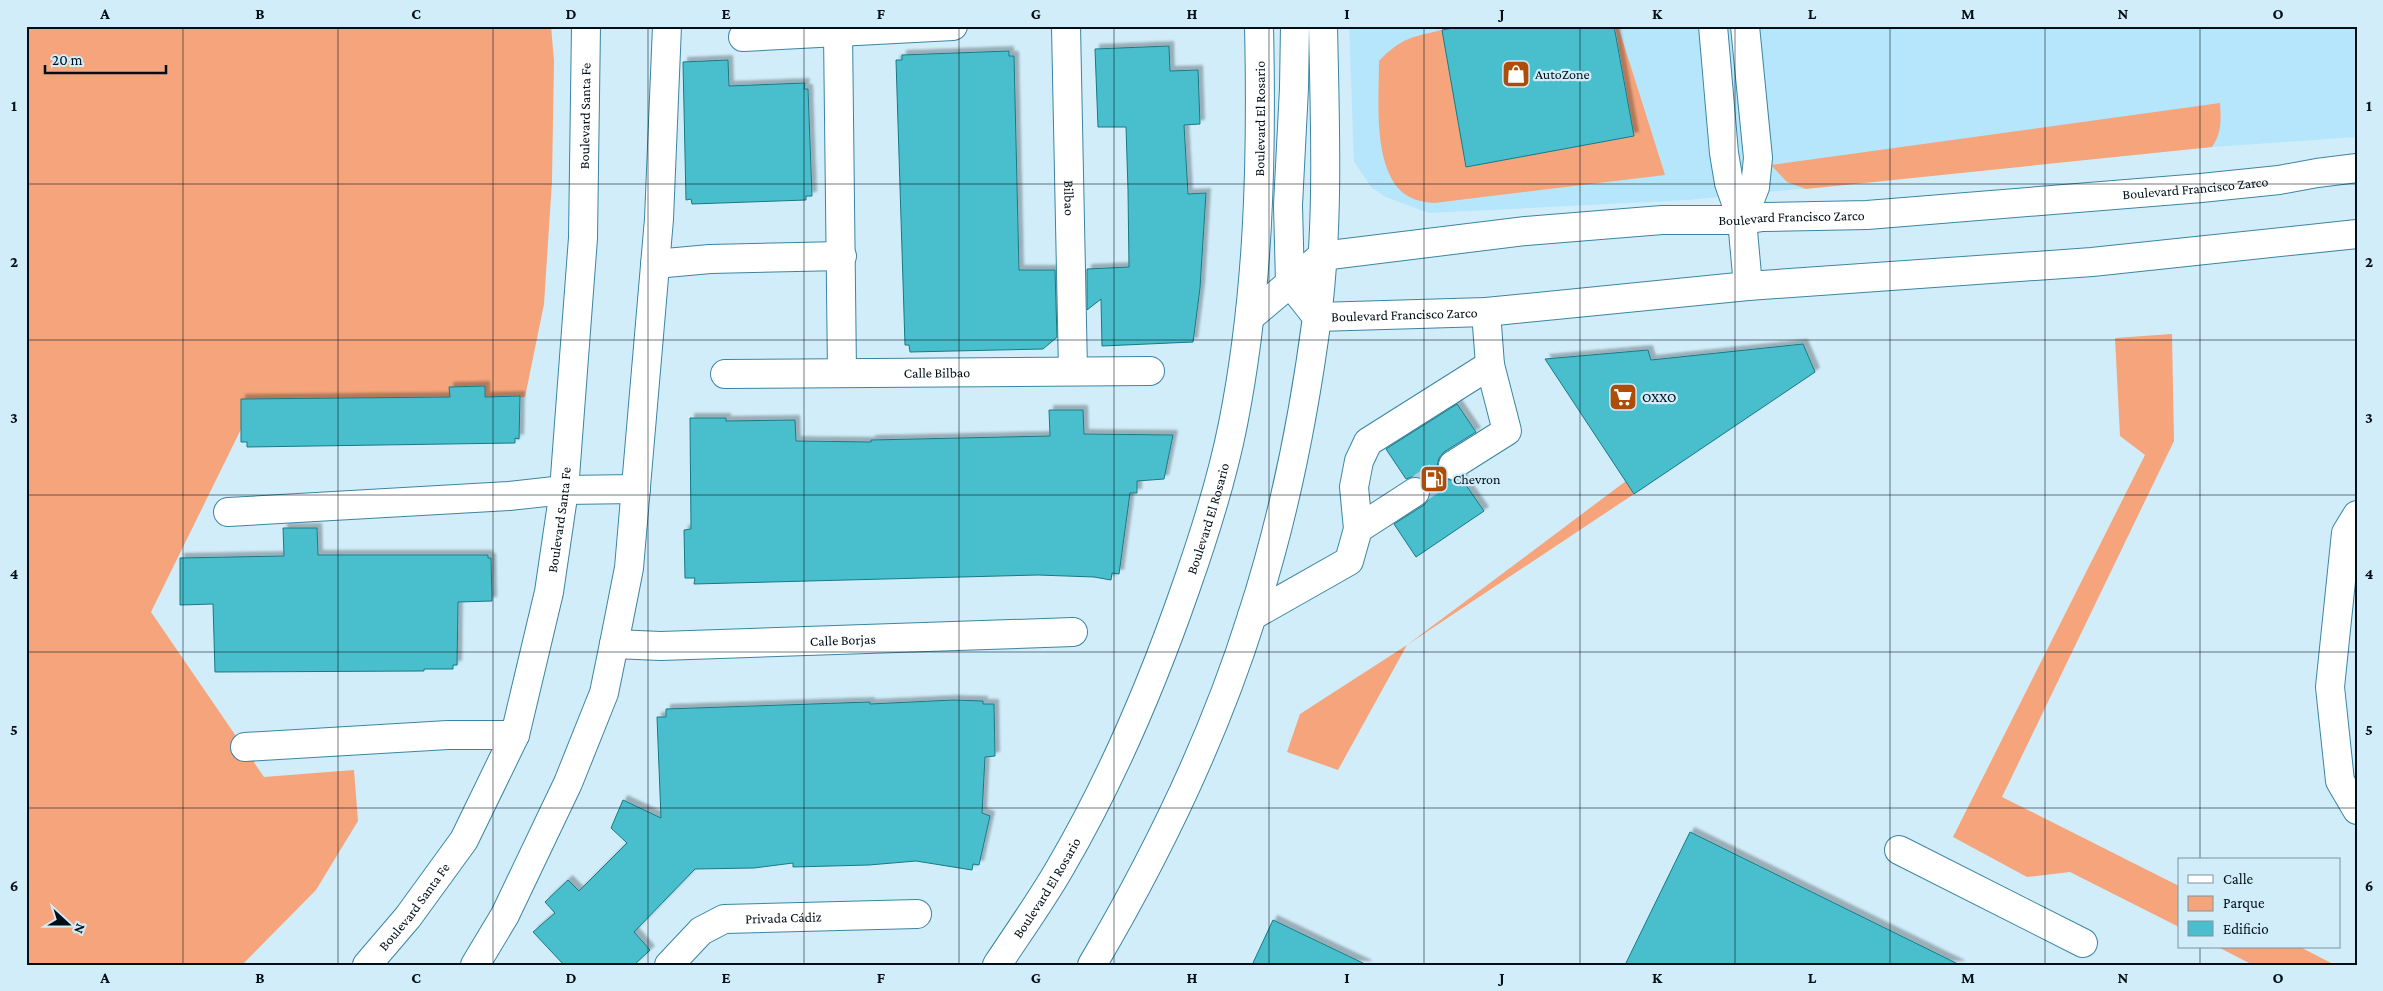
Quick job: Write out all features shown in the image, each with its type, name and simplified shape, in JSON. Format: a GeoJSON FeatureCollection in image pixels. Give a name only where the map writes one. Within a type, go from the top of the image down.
{"type":"FeatureCollection","features":[{"type":"Feature","properties":{"kind":"street","name":"Boulevard Santa Fe"},"geometry":{"type":"LineString","coordinates":[[367,965],[408,917],[464,840],[516,735],[549,592],[564,490],[583,238],[586,26]]}},
{"type":"Feature","properties":{"kind":"street"},"geometry":{"type":"LineString","coordinates":[[475,965],[506,915],[568,783],[604,693],[629,568],[659,219],[667,26]]}},
{"type":"Feature","properties":{"kind":"street"},"geometry":{"type":"LineString","coordinates":[[743,37],[953,26]]}},
{"type":"Feature","properties":{"kind":"street","name":"Bilbao"},"geometry":{"type":"LineString","coordinates":[[1066,26],[1073,371]]}},
{"type":"Feature","properties":{"kind":"street","name":"Boulevard El Rosario"},"geometry":{"type":"LineString","coordinates":[[998,965],[1059,870],[1096,804],[1154,677],[1211,514],[1233,423],[1250,317],[1260,164],[1259,26]]}},
{"type":"Feature","properties":{"kind":"street"},"geometry":{"type":"LineString","coordinates":[[1295,26],[1288,205],[1290,283],[1317,317]]}},
{"type":"Feature","properties":{"kind":"street"},"geometry":{"type":"LineString","coordinates":[[1092,965],[1126,905],[1195,766],[1231,677],[1252,616],[1274,540],[1292,460],[1317,317],[1326,176],[1323,26]]}},
{"type":"Feature","properties":{"kind":"street"},"geometry":{"type":"LineString","coordinates":[[1713,26],[1724,153],[1729,183],[1742,220],[1748,286]]}},
{"type":"Feature","properties":{"kind":"street"},"geometry":{"type":"LineString","coordinates":[[1742,220],[1755,187],[1758,158],[1745,26]]}},
{"type":"Feature","properties":{"kind":"street"},"geometry":{"type":"LineString","coordinates":[[838,32],[842,373]]}},
{"type":"Feature","properties":{"kind":"street","name":"Boulevard Francisco Zarco"},"geometry":{"type":"LineString","coordinates":[[1322,256],[1536,230],[1662,220],[1742,220],[1763,217],[1867,215],[2201,188],[2279,180],[2317,172],[2357,168]]}},
{"type":"Feature","properties":{"kind":"street","name":"Boulevard Francisco Zarco"},"geometry":{"type":"LineString","coordinates":[[1317,317],[1486,312],[1748,286],[2034,268],[2357,234]]}},
{"type":"Feature","properties":{"kind":"street"},"geometry":{"type":"LineString","coordinates":[[655,264],[710,259],[842,256]]}},
{"type":"Feature","properties":{"kind":"street"},"geometry":{"type":"LineString","coordinates":[[1250,317],[1322,256]]}},
{"type":"Feature","properties":{"kind":"street"},"geometry":{"type":"LineString","coordinates":[[1453,466],[1507,430],[1490,365],[1486,312]]}},
{"type":"Feature","properties":{"kind":"street"},"geometry":{"type":"LineString","coordinates":[[1252,616],[1349,561],[1358,529],[1354,487],[1359,461],[1368,442],[1490,365]]}},
{"type":"Feature","properties":{"kind":"street","name":"Calle Bilbao"},"geometry":{"type":"LineString","coordinates":[[725,374],[1150,371]]}},
{"type":"Feature","properties":{"kind":"street"},"geometry":{"type":"LineString","coordinates":[[228,512],[509,496],[564,490],[636,489]]}},
{"type":"Feature","properties":{"kind":"street"},"geometry":{"type":"LineString","coordinates":[[1358,529],[1415,492]]}},
{"type":"Feature","properties":{"kind":"street"},"geometry":{"type":"LineString","coordinates":[[2357,515],[2346,533],[2330,687],[2340,781],[2357,810]]}},
{"type":"Feature","properties":{"kind":"street","name":"Calle Borjas"},"geometry":{"type":"LineString","coordinates":[[614,644],[671,646],[1072,632]]}},
{"type":"Feature","properties":{"kind":"street"},"geometry":{"type":"LineString","coordinates":[[245,747],[448,735],[516,735]]}},
{"type":"Feature","properties":{"kind":"street"},"geometry":{"type":"LineString","coordinates":[[1899,850],[2084,943]]}},
{"type":"Feature","properties":{"kind":"street","name":"Privada Cádiz"},"geometry":{"type":"LineString","coordinates":[[669,965],[701,931],[724,919],[917,914]]}},
{"type":"Feature","properties":{"kind":"shaded area"},"geometry":{"type":"Polygon","coordinates":[[[1349,26],[2357,26],[2357,137],[2212,147],[1688,200],[1429,213],[1386,197],[1372,188],[1354,162],[1349,26]]]}},
{"type":"Feature","properties":{"kind":"green space"},"geometry":{"type":"Polygon","coordinates":[[[26,26],[551,26],[554,61],[552,181],[544,304],[525,397],[250,411],[151,612],[264,777],[354,770],[358,821],[316,890],[242,965],[26,965],[26,26]]]}},
{"type":"Feature","properties":{"kind":"green space"},"geometry":{"type":"Polygon","coordinates":[[[1615,26],[1618,26],[1665,175],[1434,203],[1415,199],[1399,189],[1391,177],[1385,162],[1381,146],[1378,110],[1379,61],[1394,47],[1415,37],[1442,30],[1466,167],[1634,136],[1615,26]]]}},
{"type":"Feature","properties":{"kind":"green space"},"geometry":{"type":"Polygon","coordinates":[[[2220,103],[2221,120],[2219,131],[2212,147],[1806,189],[1787,182],[1771,165],[2220,103]]]}},
{"type":"Feature","properties":{"kind":"green space"},"geometry":{"type":"Polygon","coordinates":[[[2172,334],[2174,441],[2002,797],[2178,885],[2178,926],[2070,872],[2027,877],[1953,837],[2145,455],[2120,436],[2115,338],[2172,334]]]}},
{"type":"Feature","properties":{"kind":"green space"},"geometry":{"type":"Polygon","coordinates":[[[1626,481],[1634,494],[1407,645],[1626,481]]]}},
{"type":"Feature","properties":{"kind":"green space"},"geometry":{"type":"Polygon","coordinates":[[[1407,645],[1338,770],[1287,752],[1300,714],[1407,645]]]}},
{"type":"Feature","properties":{"kind":"green space"},"geometry":{"type":"Polygon","coordinates":[[[2220,948],[2302,948],[2335,965],[2253,965],[2220,948]]]}},
{"type":"Feature","properties":{"kind":"building"},"geometry":{"type":"Polygon","coordinates":[[[1464,26],[1614,26],[1634,136],[1466,167],[1442,30],[1464,26]]]}},
{"type":"Feature","properties":{"kind":"building"},"geometry":{"type":"Polygon","coordinates":[[[1169,46],[1170,71],[1198,70],[1200,124],[1184,125],[1188,194],[1206,193],[1200,288],[1193,342],[1102,346],[1101,299],[1087,310],[1087,269],[1129,267],[1128,190],[1126,127],[1098,127],[1095,49],[1169,46]]]}},
{"type":"Feature","properties":{"kind":"building"},"geometry":{"type":"Polygon","coordinates":[[[1009,51],[1009,56],[1014,56],[1019,270],[1055,270],[1057,337],[1043,349],[910,352],[909,345],[905,345],[896,60],[902,60],[902,55],[1009,51]]]}},
{"type":"Feature","properties":{"kind":"building"},"geometry":{"type":"Polygon","coordinates":[[[728,60],[729,86],[805,83],[804,89],[808,89],[812,196],[806,196],[806,200],[692,204],[691,199],[686,200],[683,62],[728,60]]]}},
{"type":"Feature","properties":{"kind":"building"},"geometry":{"type":"Polygon","coordinates":[[[1803,344],[1815,372],[1634,494],[1545,359],[1648,350],[1651,360],[1803,344]]]}},
{"type":"Feature","properties":{"kind":"building"},"geometry":{"type":"Polygon","coordinates":[[[485,386],[485,397],[520,396],[519,439],[515,438],[515,443],[247,447],[247,442],[241,442],[241,399],[450,397],[449,387],[485,386]]]}},
{"type":"Feature","properties":{"kind":"building","name":"Chevron"},"geometry":{"type":"Polygon","coordinates":[[[1457,404],[1476,432],[1444,452],[1439,458],[1437,466],[1440,474],[1446,479],[1454,481],[1461,478],[1484,511],[1416,557],[1394,524],[1424,505],[1429,499],[1431,491],[1428,483],[1422,478],[1414,476],[1406,479],[1386,449],[1457,404]]]}},
{"type":"Feature","properties":{"kind":"building"},"geometry":{"type":"Polygon","coordinates":[[[1049,410],[1083,410],[1084,434],[1173,435],[1164,479],[1137,481],[1137,493],[1130,493],[1119,574],[1112,573],[1111,580],[1094,577],[1038,575],[694,584],[695,578],[685,578],[684,530],[691,529],[690,418],[726,418],[726,421],[795,420],[796,441],[871,442],[871,440],[1050,436],[1049,410]]]}},
{"type":"Feature","properties":{"kind":"building"},"geometry":{"type":"Polygon","coordinates":[[[283,528],[317,528],[318,555],[488,555],[488,558],[491,558],[492,601],[458,602],[457,665],[453,665],[453,669],[424,669],[424,671],[215,672],[213,604],[180,605],[180,558],[284,556],[283,528]]]}},
{"type":"Feature","properties":{"kind":"building"},"geometry":{"type":"Polygon","coordinates":[[[953,700],[983,701],[983,704],[994,704],[995,756],[985,757],[982,813],[990,816],[979,865],[973,864],[972,870],[916,861],[869,865],[793,867],[793,863],[754,868],[695,869],[634,932],[650,950],[634,965],[564,965],[533,932],[555,913],[545,902],[568,880],[579,891],[627,843],[611,828],[623,800],[661,818],[657,717],[666,717],[666,709],[953,700]]]}},
{"type":"Feature","properties":{"kind":"building"},"geometry":{"type":"Polygon","coordinates":[[[1690,832],[1960,965],[1625,965],[1690,832]]]}},
{"type":"Feature","properties":{"kind":"building"},"geometry":{"type":"Polygon","coordinates":[[[1273,920],[1367,965],[1252,965],[1273,920]]]}},
{"type":"Feature","properties":{"kind":"tunnel"},"geometry":{"type":"LineString","coordinates":[[1415,492],[1453,465]]}},
{"type":"Feature","properties":{"kind":"place","name":"AutoZone"},"geometry":{"type":"Point","coordinates":[1516,74]}},
{"type":"Feature","properties":{"kind":"place","name":"OXXO"},"geometry":{"type":"Point","coordinates":[1623,397]}},
{"type":"Feature","properties":{"kind":"place","name":"Chevron"},"geometry":{"type":"Point","coordinates":[1434,479]}}]}
